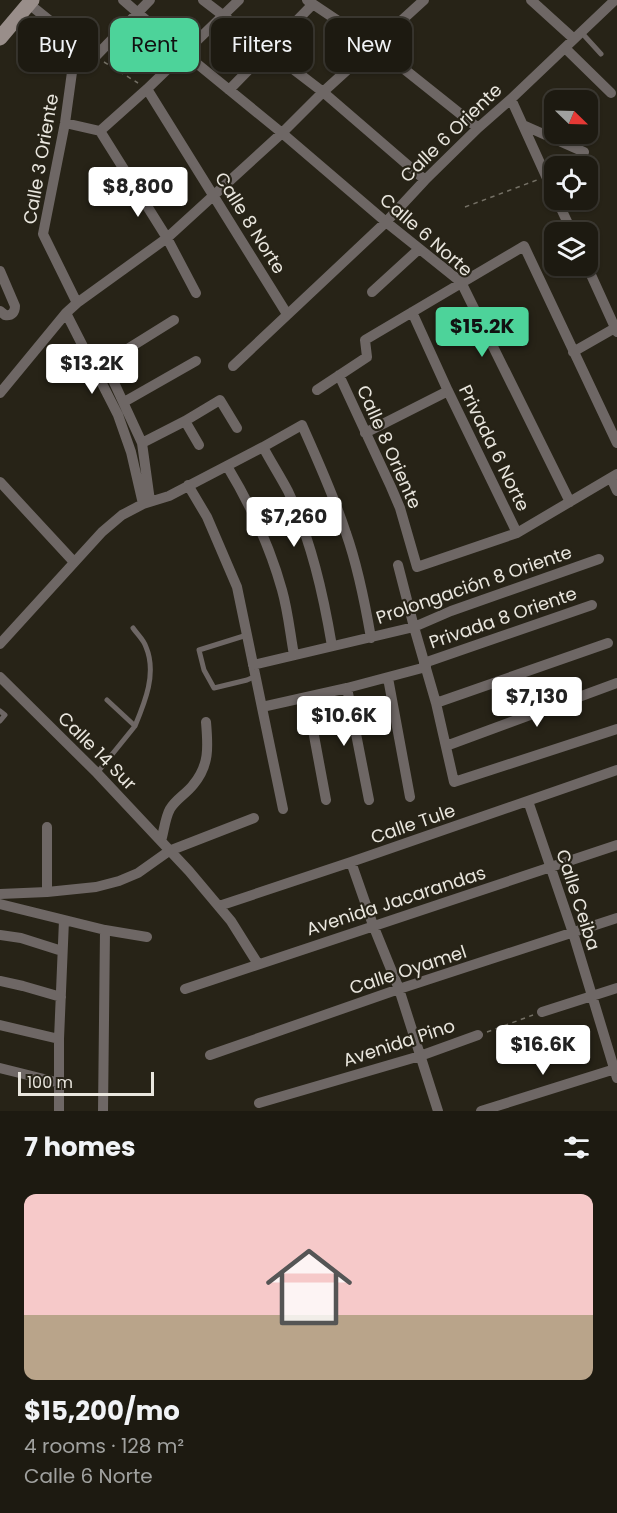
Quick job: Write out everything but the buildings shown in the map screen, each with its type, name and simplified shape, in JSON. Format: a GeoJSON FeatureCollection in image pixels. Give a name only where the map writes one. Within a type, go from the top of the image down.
{"type":"FeatureCollection","features":[{"type":"Feature","properties":{"kind":"street","name":"Calle 6 Norte"},"geometry":{"type":"LineString","coordinates":[[123,0],[145,18]]}},
{"type":"Feature","properties":{"kind":"street"},"geometry":{"type":"LineString","coordinates":[[98,54],[150,0]]}},
{"type":"Feature","properties":{"kind":"street"},"geometry":{"type":"LineString","coordinates":[[203,0],[227,18]]}},
{"type":"Feature","properties":{"kind":"street"},"geometry":{"type":"LineString","coordinates":[[199,38],[238,0]]}},
{"type":"Feature","properties":{"kind":"street"},"geometry":{"type":"LineString","coordinates":[[404,18],[424,0]]}},
{"type":"Feature","properties":{"kind":"street"},"geometry":{"type":"LineString","coordinates":[[531,0],[578,36]]}},
{"type":"Feature","properties":{"kind":"street","name":"Calle 6 Oriente"},"geometry":{"type":"LineString","coordinates":[[233,366],[386,222],[478,128],[615,0]]}},
{"type":"Feature","properties":{"kind":"street"},"geometry":{"type":"LineString","coordinates":[[0,38],[30,2],[48,18]]}},
{"type":"Feature","properties":{"kind":"street"},"geometry":{"type":"LineString","coordinates":[[296,18],[310,2],[334,18]]}},
{"type":"Feature","properties":{"kind":"street"},"geometry":{"type":"LineString","coordinates":[[565,48],[611,93]]}},
{"type":"Feature","properties":{"kind":"street","name":"Calle 6 Norte"},"geometry":{"type":"LineString","coordinates":[[199,65],[461,282],[570,502]]}},
{"type":"Feature","properties":{"kind":"street","name":"Calle 3 Oriente"},"geometry":{"type":"LineString","coordinates":[[72,72],[65,123],[43,234],[77,303]]}},
{"type":"Feature","properties":{"kind":"street"},"geometry":{"type":"LineString","coordinates":[[100,131],[164,72]]}},
{"type":"Feature","properties":{"kind":"street"},"geometry":{"type":"LineString","coordinates":[[230,90],[248,72]]}},
{"type":"Feature","properties":{"kind":"street"},"geometry":{"type":"LineString","coordinates":[[297,72],[425,180]]}},
{"type":"Feature","properties":{"kind":"street"},"geometry":{"type":"LineString","coordinates":[[0,393],[66,313],[167,238],[345,72]]}},
{"type":"Feature","properties":{"kind":"street"},"geometry":{"type":"LineString","coordinates":[[408,72],[478,128]]}},
{"type":"Feature","properties":{"kind":"street","name":"Calle 8 Norte"},"geometry":{"type":"LineString","coordinates":[[147,88],[287,314]]}},
{"type":"Feature","properties":{"kind":"street"},"geometry":{"type":"LineString","coordinates":[[511,99],[544,172]]}},
{"type":"Feature","properties":{"kind":"street"},"geometry":{"type":"LineString","coordinates":[[65,123],[100,131],[167,238],[196,294]]}},
{"type":"Feature","properties":{"kind":"street"},"geometry":{"type":"LineString","coordinates":[[523,125],[584,152]]}},
{"type":"Feature","properties":{"kind":"street","name":"Calle 8 Oriente"},"geometry":{"type":"LineString","coordinates":[[316,390],[367,357],[365,340],[524,246],[573,352]]}},
{"type":"Feature","properties":{"kind":"street"},"geometry":{"type":"LineString","coordinates":[[372,292],[419,249]]}},
{"type":"Feature","properties":{"kind":"street"},"geometry":{"type":"LineString","coordinates":[[0,271],[15,306],[14,312],[10,315],[5,315],[0,311]]}},
{"type":"Feature","properties":{"kind":"street"},"geometry":{"type":"LineString","coordinates":[[591,276],[616,330],[573,352],[617,443]]}},
{"type":"Feature","properties":{"kind":"street","name":"Privada 6 Norte"},"geometry":{"type":"LineString","coordinates":[[412,312],[517,533]]}},
{"type":"Feature","properties":{"kind":"street"},"geometry":{"type":"LineString","coordinates":[[66,313],[118,415],[147,502]]}},
{"type":"Feature","properties":{"kind":"street"},"geometry":{"type":"LineString","coordinates":[[147,502],[142,443],[105,363],[174,320]]}},
{"type":"Feature","properties":{"kind":"street"},"geometry":{"type":"LineString","coordinates":[[124,402],[196,361]]}},
{"type":"Feature","properties":{"kind":"street","name":"Calle 8 Oriente"},"geometry":{"type":"LineString","coordinates":[[339,375],[400,508],[417,567],[517,533]]}},
{"type":"Feature","properties":{"kind":"street"},"geometry":{"type":"LineString","coordinates":[[365,433],[448,391]]}},
{"type":"Feature","properties":{"kind":"street"},"geometry":{"type":"LineString","coordinates":[[142,443],[220,400],[237,428]]}},
{"type":"Feature","properties":{"kind":"street"},"geometry":{"type":"LineString","coordinates":[[185,421],[199,445]]}},
{"type":"Feature","properties":{"kind":"street"},"geometry":{"type":"LineString","coordinates":[[0,644],[102,532],[122,515],[147,502],[169,496],[302,425],[325,475],[347,535],[361,582],[371,638]]}},
{"type":"Feature","properties":{"kind":"street"},"geometry":{"type":"LineString","coordinates":[[263,447],[300,520],[324,602],[332,646]]}},
{"type":"Feature","properties":{"kind":"street"},"geometry":{"type":"LineString","coordinates":[[227,466],[241,489],[270,553],[283,592],[294,655]]}},
{"type":"Feature","properties":{"kind":"street"},"geometry":{"type":"LineString","coordinates":[[517,533],[614,476],[617,491]]}},
{"type":"Feature","properties":{"kind":"street"},"geometry":{"type":"LineString","coordinates":[[0,482],[74,562]]}},
{"type":"Feature","properties":{"kind":"street"},"geometry":{"type":"LineString","coordinates":[[188,485],[207,517],[237,587],[284,809]]}},
{"type":"Feature","properties":{"kind":"street","name":"Prolongación 8 Oriente"},"geometry":{"type":"LineString","coordinates":[[255,670],[294,655],[414,627],[451,611],[599,559]]}},
{"type":"Feature","properties":{"kind":"street"},"geometry":{"type":"LineString","coordinates":[[399,565],[436,703],[454,782],[617,729]]}},
{"type":"Feature","properties":{"kind":"street","name":"Privada 8 Oriente"},"geometry":{"type":"LineString","coordinates":[[425,665],[592,605]]}},
{"type":"Feature","properties":{"kind":"street"},"geometry":{"type":"LineString","coordinates":[[436,703],[608,643]]}},
{"type":"Feature","properties":{"kind":"street"},"geometry":{"type":"LineString","coordinates":[[262,707],[388,678],[425,665]]}},
{"type":"Feature","properties":{"kind":"street","name":"Calle 14 Sur"},"geometry":{"type":"LineString","coordinates":[[0,677],[97,773],[189,871],[219,906],[258,964]]}},
{"type":"Feature","properties":{"kind":"street"},"geometry":{"type":"LineString","coordinates":[[388,678],[410,797]]}},
{"type":"Feature","properties":{"kind":"street"},"geometry":{"type":"LineString","coordinates":[[446,746],[617,683]]}},
{"type":"Feature","properties":{"kind":"street"},"geometry":{"type":"LineString","coordinates":[[347,688],[369,800]]}},
{"type":"Feature","properties":{"kind":"street"},"geometry":{"type":"LineString","coordinates":[[307,698],[326,800]]}},
{"type":"Feature","properties":{"kind":"street"},"geometry":{"type":"LineString","coordinates":[[161,841],[169,811],[175,802],[193,786],[204,769],[208,747],[206,722]]}},
{"type":"Feature","properties":{"kind":"street","name":"Calle Tule"},"geometry":{"type":"LineString","coordinates":[[219,906],[617,770]]}},
{"type":"Feature","properties":{"kind":"street","name":"Calle Ceiba"},"geometry":{"type":"LineString","coordinates":[[528,801],[573,933],[616,1073]]}},
{"type":"Feature","properties":{"kind":"street"},"geometry":{"type":"LineString","coordinates":[[0,894],[96,887],[119,881],[138,873],[169,851],[254,818]]}},
{"type":"Feature","properties":{"kind":"street"},"geometry":{"type":"LineString","coordinates":[[47,827],[47,892]]}},
{"type":"Feature","properties":{"kind":"street","name":"Avenida Jacarandas"},"geometry":{"type":"LineString","coordinates":[[185,989],[617,845]]}},
{"type":"Feature","properties":{"kind":"street"},"geometry":{"type":"LineString","coordinates":[[351,862],[399,989],[438,1111]]}},
{"type":"Feature","properties":{"kind":"street"},"geometry":{"type":"LineString","coordinates":[[0,904],[105,930],[147,937]]}},
{"type":"Feature","properties":{"kind":"street","name":"Calle Oyamel"},"geometry":{"type":"LineString","coordinates":[[210,1055],[399,989],[617,918]]}},
{"type":"Feature","properties":{"kind":"street"},"geometry":{"type":"LineString","coordinates":[[59,1111],[59,1039],[64,920]]}},
{"type":"Feature","properties":{"kind":"street"},"geometry":{"type":"LineString","coordinates":[[103,1111],[105,930]]}},
{"type":"Feature","properties":{"kind":"street"},"geometry":{"type":"LineString","coordinates":[[0,935],[21,938],[62,951]]}},
{"type":"Feature","properties":{"kind":"street"},"geometry":{"type":"LineString","coordinates":[[0,981],[61,997]]}},
{"type":"Feature","properties":{"kind":"street"},"geometry":{"type":"LineString","coordinates":[[543,1012],[617,988]]}},
{"type":"Feature","properties":{"kind":"street"},"geometry":{"type":"LineString","coordinates":[[0,1025],[59,1039]]}},
{"type":"Feature","properties":{"kind":"street","name":"Avenida Pino"},"geometry":{"type":"LineString","coordinates":[[259,1104],[420,1056],[478,1035]]}},
{"type":"Feature","properties":{"kind":"street"},"geometry":{"type":"LineString","coordinates":[[0,1068],[60,1083]]}},
{"type":"Feature","properties":{"kind":"street"},"geometry":{"type":"LineString","coordinates":[[481,1111],[616,1073]]}},
{"type":"Feature","properties":{"kind":"lane"},"geometry":{"type":"LineString","coordinates":[[578,36],[601,54]]}},
{"type":"Feature","properties":{"kind":"lane"},"geometry":{"type":"LineString","coordinates":[[97,773],[135,726],[146,699],[150,675],[149,661],[146,647],[133,627]]}},
{"type":"Feature","properties":{"kind":"lane"},"geometry":{"type":"LineString","coordinates":[[247,635],[200,650],[204,670],[213,688],[247,680],[255,670]]}},
{"type":"Feature","properties":{"kind":"lane"},"geometry":{"type":"LineString","coordinates":[[107,700],[135,726]]}},
{"type":"Feature","properties":{"kind":"lane"},"geometry":{"type":"LineString","coordinates":[[0,711],[5,715],[0,720]]}},
{"type":"Feature","properties":{"kind":"path"},"geometry":{"type":"LineString","coordinates":[[98,59],[147,88]]}},
{"type":"Feature","properties":{"kind":"path"},"geometry":{"type":"LineString","coordinates":[[465,207],[544,178]]}},
{"type":"Feature","properties":{"kind":"path","name":"Avenida Pino"},"geometry":{"type":"LineString","coordinates":[[478,1035],[543,1012]]}}]}
